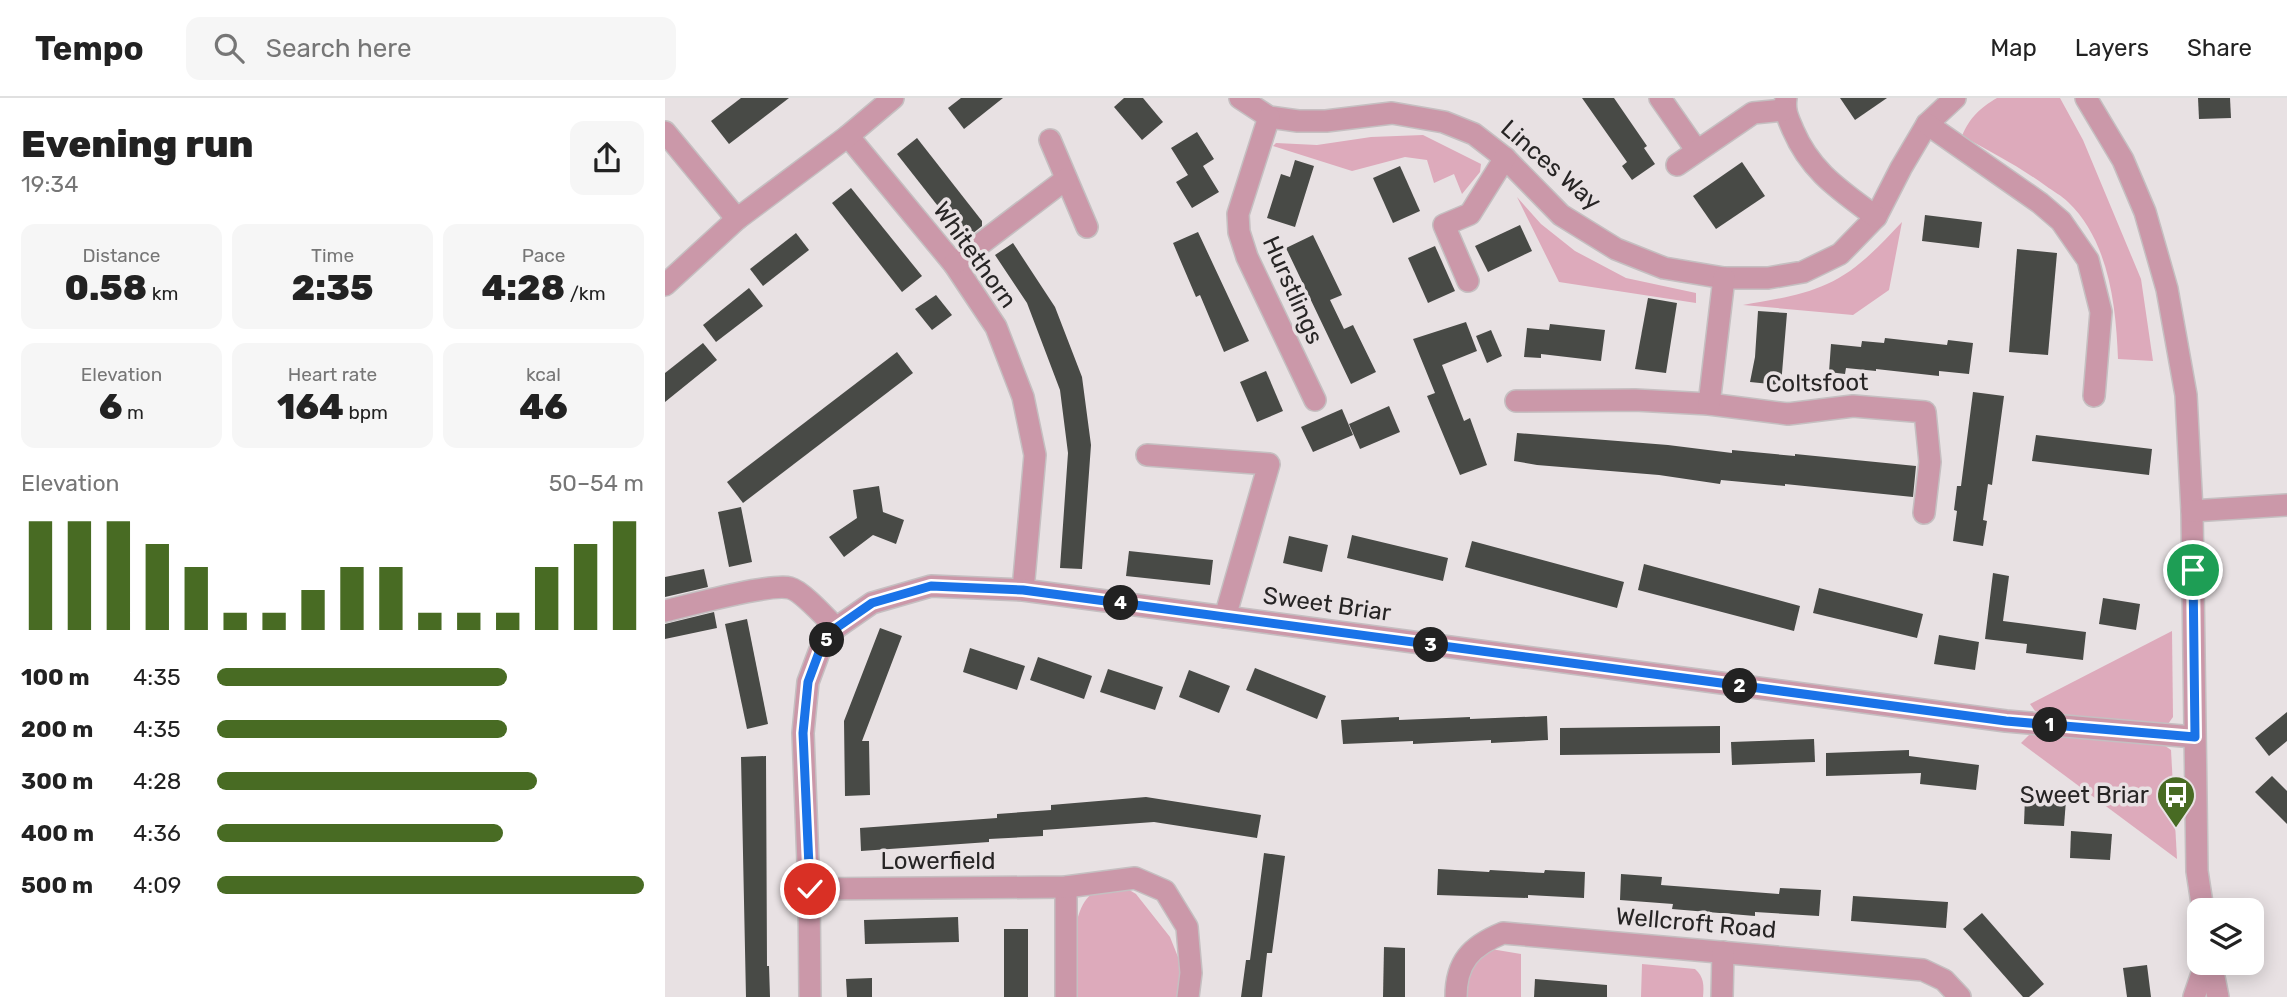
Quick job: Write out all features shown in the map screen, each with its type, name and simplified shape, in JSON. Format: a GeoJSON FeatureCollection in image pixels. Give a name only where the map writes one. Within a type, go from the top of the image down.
{"type":"FeatureCollection","features":[{"type":"Feature","properties":{"kind":"street"},"geometry":{"type":"LineString","coordinates":[[665,285],[737,219],[848,136],[893,98]]}},
{"type":"Feature","properties":{"kind":"street","name":"Linces Way"},"geometry":{"type":"LineString","coordinates":[[1240,98],[1269,117],[1326,121],[1392,106],[1444,122],[1474,134],[1505,158],[1561,215],[1616,249],[1664,268],[1724,278],[1768,278],[1803,272],[1840,254],[1876,217],[1927,124],[1955,98]]}},
{"type":"Feature","properties":{"kind":"street"},"geometry":{"type":"LineString","coordinates":[[1660,98],[1697,151]]}},
{"type":"Feature","properties":{"kind":"street"},"geometry":{"type":"LineString","coordinates":[[2086,98],[2123,160],[2141,202],[2167,289],[2186,395],[2192,511],[2197,872],[2201,898]]}},
{"type":"Feature","properties":{"kind":"street"},"geometry":{"type":"LineString","coordinates":[[1677,165],[1753,113],[1785,104],[1802,150],[1828,181],[1876,217]]}},
{"type":"Feature","properties":{"kind":"street","name":"Hurstlings"},"geometry":{"type":"LineString","coordinates":[[1269,117],[1238,214],[1239,232],[1247,257],[1315,400]]}},
{"type":"Feature","properties":{"kind":"street"},"geometry":{"type":"LineString","coordinates":[[1927,124],[2040,203],[2061,221],[2088,260],[2101,312],[2094,396]]}},
{"type":"Feature","properties":{"kind":"street"},"geometry":{"type":"LineString","coordinates":[[665,132],[737,219]]}},
{"type":"Feature","properties":{"kind":"street","name":"Whitethorn"},"geometry":{"type":"LineString","coordinates":[[848,136],[954,264],[996,327],[1023,397],[1035,455],[1023,590]]}},
{"type":"Feature","properties":{"kind":"street"},"geometry":{"type":"LineString","coordinates":[[1050,140],[1087,227]]}},
{"type":"Feature","properties":{"kind":"street"},"geometry":{"type":"LineString","coordinates":[[1468,281],[1444,225],[1470,214],[1505,158]]}},
{"type":"Feature","properties":{"kind":"street"},"geometry":{"type":"LineString","coordinates":[[954,264],[1066,179]]}},
{"type":"Feature","properties":{"kind":"street"},"geometry":{"type":"LineString","coordinates":[[1709,404],[1724,278]]}},
{"type":"Feature","properties":{"kind":"street","name":"Coltsfoot"},"geometry":{"type":"LineString","coordinates":[[1516,401],[1636,400],[1709,404],[1788,414],[1853,406],[1925,412],[1930,462],[1924,513]]}},
{"type":"Feature","properties":{"kind":"street"},"geometry":{"type":"LineString","coordinates":[[1147,455],[1269,464],[1225,617]]}},
{"type":"Feature","properties":{"kind":"street"},"geometry":{"type":"LineString","coordinates":[[2192,511],[2287,505]]}},
{"type":"Feature","properties":{"kind":"street","name":"Sweet Briar"},"geometry":{"type":"LineString","coordinates":[[810,997],[810,889],[803,733],[808,682],[821,647],[836,628],[872,603],[931,586],[1023,590],[2006,721],[2195,737]]}},
{"type":"Feature","properties":{"kind":"street"},"geometry":{"type":"LineString","coordinates":[[665,611],[763,589],[791,588],[836,628]]}},
{"type":"Feature","properties":{"kind":"street","name":"Lowerfield"},"geometry":{"type":"LineString","coordinates":[[810,889],[1066,887],[1135,878],[1165,891],[1187,928],[1191,973],[1188,997]]}},
{"type":"Feature","properties":{"kind":"street"},"geometry":{"type":"LineString","coordinates":[[1066,887],[1066,997]]}},
{"type":"Feature","properties":{"kind":"street","name":"Wellcroft Road"},"geometry":{"type":"LineString","coordinates":[[1456,997],[1456,976],[1465,959],[1488,939],[1503,933],[1923,970],[1944,980],[1960,997]]}},
{"type":"Feature","properties":{"kind":"street"},"geometry":{"type":"LineString","coordinates":[[1722,997],[1723,952]]}},
{"type":"Feature","properties":{"kind":"street"},"geometry":{"type":"LineString","coordinates":[[2194,997],[2203,975]]}},
{"type":"Feature","properties":{"kind":"street"},"geometry":{"type":"LineString","coordinates":[[2212,975],[2218,997]]}},
{"type":"Feature","properties":{"kind":"shaded area"},"geometry":{"type":"Polygon","coordinates":[[[1997,98],[2060,98],[2083,140],[2141,279],[2153,361],[2118,359],[2108,275],[2093,236],[2082,218],[2066,200],[2036,179],[1962,136],[1976,114],[1997,98]]]}},
{"type":"Feature","properties":{"kind":"shaded area"},"geometry":{"type":"Polygon","coordinates":[[[1423,135],[1481,164],[1480,172],[1462,194],[1454,174],[1434,183],[1427,160],[1405,157],[1352,171],[1273,146],[1276,143],[1317,145],[1371,137],[1423,135]]]}},
{"type":"Feature","properties":{"kind":"shaded area"},"geometry":{"type":"Polygon","coordinates":[[[1517,197],[1541,224],[1575,251],[1626,278],[1696,293],[1696,303],[1559,282],[1517,197]]]}},
{"type":"Feature","properties":{"kind":"shaded area"},"geometry":{"type":"Polygon","coordinates":[[[1902,222],[1889,290],[1853,315],[1743,305],[1796,295],[1838,279],[1868,257],[1902,222]]]}},
{"type":"Feature","properties":{"kind":"shaded area"},"geometry":{"type":"Polygon","coordinates":[[[2172,631],[2173,717],[2168,724],[2150,726],[2043,714],[2035,711],[2030,704],[2172,631]]]}},
{"type":"Feature","properties":{"kind":"shaded area"},"geometry":{"type":"Polygon","coordinates":[[[2030,734],[2161,743],[2171,750],[2177,859],[2021,743],[2030,734]]]}},
{"type":"Feature","properties":{"kind":"shaded area"},"geometry":{"type":"Polygon","coordinates":[[[1121,885],[1136,894],[1170,937],[1180,962],[1183,997],[1074,997],[1075,934],[1083,905],[1092,894],[1104,887],[1121,885]]]}},
{"type":"Feature","properties":{"kind":"shaded area"},"geometry":{"type":"Polygon","coordinates":[[[1491,949],[1521,954],[1521,997],[1466,997],[1470,968],[1491,949]]]}},
{"type":"Feature","properties":{"kind":"shaded area"},"geometry":{"type":"Polygon","coordinates":[[[1642,964],[1695,969],[1703,982],[1703,997],[1641,997],[1642,964]]]}},
{"type":"Feature","properties":{"kind":"building"},"geometry":{"type":"Polygon","coordinates":[[[741,98],[789,98],[729,144],[711,121],[741,98]]]}},
{"type":"Feature","properties":{"kind":"building"},"geometry":{"type":"Polygon","coordinates":[[[961,98],[1003,98],[964,129],[948,108],[961,98]]]}},
{"type":"Feature","properties":{"kind":"building"},"geometry":{"type":"Polygon","coordinates":[[[1124,98],[1143,98],[1163,122],[1142,140],[1114,107],[1124,98]]]}},
{"type":"Feature","properties":{"kind":"building"},"geometry":{"type":"Polygon","coordinates":[[[1582,98],[1614,98],[1647,146],[1644,148],[1655,164],[1632,180],[1622,166],[1627,162],[1582,98]]]}},
{"type":"Feature","properties":{"kind":"building"},"geometry":{"type":"Polygon","coordinates":[[[1840,98],[1887,98],[1855,120],[1840,98]]]}},
{"type":"Feature","properties":{"kind":"building"},"geometry":{"type":"Polygon","coordinates":[[[2198,98],[2230,98],[2231,118],[2199,119],[2198,98]]]}},
{"type":"Feature","properties":{"kind":"building"},"geometry":{"type":"Polygon","coordinates":[[[1197,132],[1214,159],[1203,166],[1219,192],[1192,208],[1176,182],[1188,175],[1171,148],[1197,132]]]}},
{"type":"Feature","properties":{"kind":"building"},"geometry":{"type":"Polygon","coordinates":[[[917,138],[982,221],[982,226],[967,238],[963,238],[897,154],[917,138]]]}},
{"type":"Feature","properties":{"kind":"building"},"geometry":{"type":"Polygon","coordinates":[[[1295,160],[1314,166],[1295,227],[1267,218],[1281,174],[1290,177],[1295,160]]]}},
{"type":"Feature","properties":{"kind":"building"},"geometry":{"type":"Polygon","coordinates":[[[1742,162],[1765,196],[1716,229],[1693,196],[1742,162]]]}},
{"type":"Feature","properties":{"kind":"building"},"geometry":{"type":"Polygon","coordinates":[[[1400,166],[1420,211],[1393,223],[1373,178],[1400,166]]]}},
{"type":"Feature","properties":{"kind":"building"},"geometry":{"type":"Polygon","coordinates":[[[851,188],[922,276],[902,292],[832,203],[851,188]]]}},
{"type":"Feature","properties":{"kind":"building"},"geometry":{"type":"Polygon","coordinates":[[[1925,215],[1982,222],[1979,248],[1922,241],[1925,215]]]}},
{"type":"Feature","properties":{"kind":"building"},"geometry":{"type":"Polygon","coordinates":[[[1520,225],[1532,251],[1488,272],[1475,246],[1520,225]]]}},
{"type":"Feature","properties":{"kind":"building"},"geometry":{"type":"Polygon","coordinates":[[[1198,232],[1249,341],[1224,352],[1200,295],[1196,297],[1173,243],[1198,232]]]}},
{"type":"Feature","properties":{"kind":"building"},"geometry":{"type":"Polygon","coordinates":[[[796,233],[809,250],[763,286],[750,269],[796,233]]]}},
{"type":"Feature","properties":{"kind":"building"},"geometry":{"type":"Polygon","coordinates":[[[1313,235],[1342,295],[1330,300],[1344,329],[1353,325],[1376,372],[1351,384],[1286,248],[1313,235]]]}},
{"type":"Feature","properties":{"kind":"building"},"geometry":{"type":"Polygon","coordinates":[[[1013,243],[1055,307],[1082,377],[1091,445],[1082,569],[1060,568],[1068,453],[1060,390],[1027,303],[995,255],[1013,243]]]}},
{"type":"Feature","properties":{"kind":"building"},"geometry":{"type":"Polygon","coordinates":[[[1435,246],[1455,291],[1428,303],[1408,258],[1435,246]]]}},
{"type":"Feature","properties":{"kind":"building"},"geometry":{"type":"Polygon","coordinates":[[[2017,249],[2057,253],[2048,355],[2009,352],[2017,249]]]}},
{"type":"Feature","properties":{"kind":"building"},"geometry":{"type":"Polygon","coordinates":[[[749,288],[763,306],[716,342],[703,325],[749,288]]]}},
{"type":"Feature","properties":{"kind":"building"},"geometry":{"type":"Polygon","coordinates":[[[936,295],[952,315],[932,330],[915,309],[936,295]]]}},
{"type":"Feature","properties":{"kind":"building"},"geometry":{"type":"Polygon","coordinates":[[[1648,298],[1677,303],[1666,373],[1635,369],[1648,298]]]}},
{"type":"Feature","properties":{"kind":"building"},"geometry":{"type":"Polygon","coordinates":[[[1758,311],[1787,313],[1781,385],[1750,382],[1755,357],[1758,311]]]}},
{"type":"Feature","properties":{"kind":"building"},"geometry":{"type":"Polygon","coordinates":[[[1466,322],[1477,351],[1442,365],[1464,421],[1470,418],[1487,465],[1460,475],[1427,396],[1435,393],[1413,339],[1466,322]]]}},
{"type":"Feature","properties":{"kind":"building"},"geometry":{"type":"Polygon","coordinates":[[[1550,324],[1605,330],[1601,361],[1541,354],[1541,358],[1524,357],[1527,328],[1549,330],[1550,324]]]}},
{"type":"Feature","properties":{"kind":"building"},"geometry":{"type":"Polygon","coordinates":[[[1491,330],[1502,356],[1487,363],[1476,336],[1491,330]]]}},
{"type":"Feature","properties":{"kind":"building"},"geometry":{"type":"Polygon","coordinates":[[[1885,338],[1947,345],[1948,340],[1973,343],[1969,374],[1939,371],[1939,376],[1846,368],[1845,374],[1829,372],[1831,344],[1861,347],[1862,341],[1884,343],[1885,338]]]}},
{"type":"Feature","properties":{"kind":"building"},"geometry":{"type":"Polygon","coordinates":[[[703,343],[717,360],[665,402],[665,373],[703,343]]]}},
{"type":"Feature","properties":{"kind":"building"},"geometry":{"type":"Polygon","coordinates":[[[897,352],[913,373],[743,503],[727,482],[897,352]]]}},
{"type":"Feature","properties":{"kind":"building"},"geometry":{"type":"Polygon","coordinates":[[[1266,371],[1283,411],[1257,422],[1240,382],[1266,371]]]}},
{"type":"Feature","properties":{"kind":"building"},"geometry":{"type":"Polygon","coordinates":[[[1973,392],[2004,396],[1992,485],[1988,484],[1983,546],[1953,541],[1957,486],[1961,486],[1973,392]]]}},
{"type":"Feature","properties":{"kind":"building"},"geometry":{"type":"Polygon","coordinates":[[[1389,406],[1400,432],[1360,449],[1349,424],[1389,406]]]}},
{"type":"Feature","properties":{"kind":"building"},"geometry":{"type":"Polygon","coordinates":[[[1342,409],[1353,435],[1313,452],[1301,427],[1342,409]]]}},
{"type":"Feature","properties":{"kind":"building"},"geometry":{"type":"Polygon","coordinates":[[[1517,433],[1732,453],[1732,450],[1795,454],[1916,466],[1913,497],[1785,484],[1721,480],[1720,484],[1659,475],[1537,465],[1514,461],[1517,433]]]}},
{"type":"Feature","properties":{"kind":"building"},"geometry":{"type":"Polygon","coordinates":[[[2036,435],[2152,449],[2149,475],[2032,461],[2036,435]]]}},
{"type":"Feature","properties":{"kind":"building"},"geometry":{"type":"Polygon","coordinates":[[[879,486],[883,512],[904,520],[896,544],[873,535],[844,557],[829,537],[857,518],[853,490],[879,486]]]}},
{"type":"Feature","properties":{"kind":"building"},"geometry":{"type":"Polygon","coordinates":[[[741,507],[752,562],[729,567],[718,512],[741,507]]]}},
{"type":"Feature","properties":{"kind":"building"},"geometry":{"type":"Polygon","coordinates":[[[1352,535],[1448,558],[1443,581],[1347,558],[1352,535]]]}},
{"type":"Feature","properties":{"kind":"building"},"geometry":{"type":"Polygon","coordinates":[[[1289,536],[1328,545],[1322,572],[1283,563],[1289,536]]]}},
{"type":"Feature","properties":{"kind":"building"},"geometry":{"type":"Polygon","coordinates":[[[1472,541],[1624,582],[1617,608],[1465,567],[1472,541]]]}},
{"type":"Feature","properties":{"kind":"building"},"geometry":{"type":"Polygon","coordinates":[[[1129,551],[1213,560],[1210,585],[1126,576],[1129,551]]]}},
{"type":"Feature","properties":{"kind":"building"},"geometry":{"type":"Polygon","coordinates":[[[1644,564],[1800,606],[1794,631],[1638,590],[1644,564]]]}},
{"type":"Feature","properties":{"kind":"building"},"geometry":{"type":"Polygon","coordinates":[[[704,569],[708,587],[665,597],[665,577],[704,569]]]}},
{"type":"Feature","properties":{"kind":"building"},"geometry":{"type":"Polygon","coordinates":[[[1993,573],[2009,576],[2003,621],[2086,632],[2083,660],[2026,653],[2027,644],[1985,639],[1993,573]]]}},
{"type":"Feature","properties":{"kind":"building"},"geometry":{"type":"Polygon","coordinates":[[[1819,588],[1923,614],[1917,638],[1813,613],[1819,588]]]}},
{"type":"Feature","properties":{"kind":"building"},"geometry":{"type":"Polygon","coordinates":[[[2103,598],[2140,604],[2136,630],[2099,624],[2103,598]]]}},
{"type":"Feature","properties":{"kind":"building"},"geometry":{"type":"Polygon","coordinates":[[[714,612],[717,628],[665,639],[665,624],[714,612]]]}},
{"type":"Feature","properties":{"kind":"building"},"geometry":{"type":"Polygon","coordinates":[[[747,619],[768,724],[747,729],[725,624],[747,619]]]}},
{"type":"Feature","properties":{"kind":"building"},"geometry":{"type":"Polygon","coordinates":[[[880,628],[902,636],[862,741],[869,741],[870,795],[845,796],[844,721],[880,628]]]}},
{"type":"Feature","properties":{"kind":"building"},"geometry":{"type":"Polygon","coordinates":[[[1939,635],[1979,642],[1975,670],[1934,664],[1939,635]]]}},
{"type":"Feature","properties":{"kind":"building"},"geometry":{"type":"Polygon","coordinates":[[[970,648],[1025,666],[1017,690],[963,672],[970,648]]]}},
{"type":"Feature","properties":{"kind":"building"},"geometry":{"type":"Polygon","coordinates":[[[1038,657],[1092,676],[1084,699],[1030,680],[1038,657]]]}},
{"type":"Feature","properties":{"kind":"building"},"geometry":{"type":"Polygon","coordinates":[[[1255,668],[1326,696],[1317,719],[1246,690],[1255,668]]]}},
{"type":"Feature","properties":{"kind":"building"},"geometry":{"type":"Polygon","coordinates":[[[1108,669],[1163,687],[1155,710],[1100,692],[1108,669]]]}},
{"type":"Feature","properties":{"kind":"building"},"geometry":{"type":"Polygon","coordinates":[[[1189,670],[1230,686],[1219,713],[1179,697],[1189,670]]]}},
{"type":"Feature","properties":{"kind":"building"},"geometry":{"type":"Polygon","coordinates":[[[2287,712],[2287,741],[2269,756],[2255,738],[2287,712]]]}},
{"type":"Feature","properties":{"kind":"building"},"geometry":{"type":"Polygon","coordinates":[[[1547,716],[1548,740],[1491,743],[1491,740],[1343,744],[1341,720],[1399,717],[1399,720],[1547,716]]]}},
{"type":"Feature","properties":{"kind":"building"},"geometry":{"type":"Polygon","coordinates":[[[1720,726],[1720,753],[1560,755],[1560,728],[1720,726]]]}},
{"type":"Feature","properties":{"kind":"building"},"geometry":{"type":"Polygon","coordinates":[[[1814,739],[1815,762],[1732,765],[1731,742],[1814,739]]]}},
{"type":"Feature","properties":{"kind":"building"},"geometry":{"type":"Polygon","coordinates":[[[1909,750],[1909,756],[1979,765],[1976,790],[1920,784],[1921,773],[1826,776],[1826,753],[1909,750]]]}},
{"type":"Feature","properties":{"kind":"building"},"geometry":{"type":"Polygon","coordinates":[[[766,756],[767,966],[770,997],[746,997],[741,757],[766,756]]]}},
{"type":"Feature","properties":{"kind":"building"},"geometry":{"type":"Polygon","coordinates":[[[2272,776],[2287,791],[2287,824],[2255,792],[2272,776]]]}},
{"type":"Feature","properties":{"kind":"building"},"geometry":{"type":"Polygon","coordinates":[[[1146,797],[1261,815],[1257,838],[1154,822],[1043,830],[1043,836],[989,839],[989,842],[861,851],[860,828],[997,818],[997,814],[1051,810],[1051,805],[1146,797]]]}},
{"type":"Feature","properties":{"kind":"building"},"geometry":{"type":"Polygon","coordinates":[[[2025,798],[2066,800],[2064,826],[2024,824],[2025,798]]]}},
{"type":"Feature","properties":{"kind":"building"},"geometry":{"type":"Polygon","coordinates":[[[2071,831],[2112,834],[2110,860],[2070,858],[2071,831]]]}},
{"type":"Feature","properties":{"kind":"building"},"geometry":{"type":"Polygon","coordinates":[[[1264,853],[1285,856],[1272,953],[1267,953],[1262,997],[1241,997],[1246,960],[1250,960],[1264,853]]]}},
{"type":"Feature","properties":{"kind":"building"},"geometry":{"type":"Polygon","coordinates":[[[1438,869],[1585,872],[1584,898],[1437,895],[1438,869]]]}},
{"type":"Feature","properties":{"kind":"building"},"geometry":{"type":"Polygon","coordinates":[[[1621,874],[1662,877],[1661,885],[1779,894],[1780,888],[1821,890],[1819,916],[1755,912],[1755,916],[1672,909],[1673,904],[1620,900],[1621,874]]]}},
{"type":"Feature","properties":{"kind":"building"},"geometry":{"type":"Polygon","coordinates":[[[1853,896],[1948,902],[1946,928],[1851,921],[1853,896]]]}},
{"type":"Feature","properties":{"kind":"building"},"geometry":{"type":"Polygon","coordinates":[[[1982,913],[2044,984],[2029,997],[2023,997],[1963,929],[1982,913]]]}},
{"type":"Feature","properties":{"kind":"building"},"geometry":{"type":"Polygon","coordinates":[[[958,917],[959,942],[865,944],[864,920],[958,917]]]}},
{"type":"Feature","properties":{"kind":"building"},"geometry":{"type":"Polygon","coordinates":[[[1004,929],[1028,929],[1028,997],[1004,997],[1004,929]]]}},
{"type":"Feature","properties":{"kind":"building"},"geometry":{"type":"Polygon","coordinates":[[[1384,947],[1405,948],[1405,997],[1383,997],[1384,947]]]}},
{"type":"Feature","properties":{"kind":"building"},"geometry":{"type":"Polygon","coordinates":[[[2147,965],[2151,997],[2127,997],[2123,968],[2147,965]]]}},
{"type":"Feature","properties":{"kind":"building"},"geometry":{"type":"Polygon","coordinates":[[[872,978],[872,997],[847,997],[846,979],[872,978]]]}},
{"type":"Feature","properties":{"kind":"building"},"geometry":{"type":"Polygon","coordinates":[[[1535,979],[1607,985],[1607,997],[1534,997],[1535,979]]]}},
{"type":"Feature","properties":{"kind":"place","name":"Sweet Briar"},"geometry":{"type":"Point","coordinates":[2176,829]}},
{"type":"Feature","properties":{"kind":"route"},"geometry":{"type":"LineString","coordinates":[[810,889],[803,733],[808,682],[821,647],[836,628],[872,603],[931,586],[1023,590],[2006,721],[2195,737],[2193,570]]}}]}
